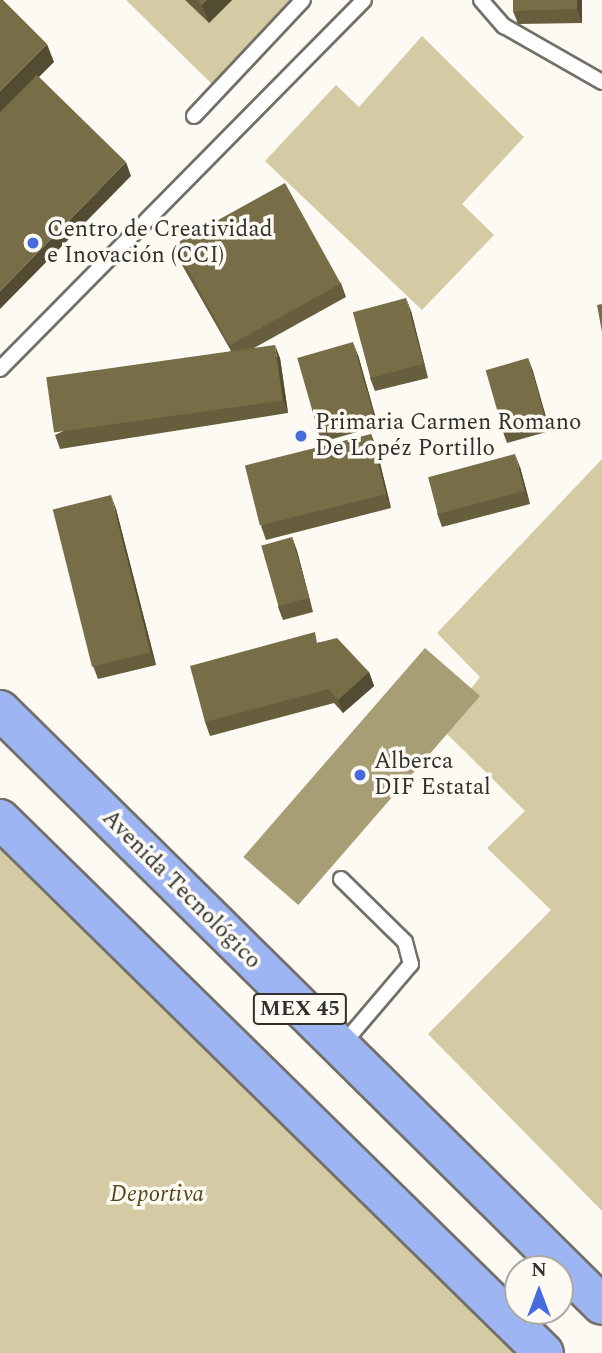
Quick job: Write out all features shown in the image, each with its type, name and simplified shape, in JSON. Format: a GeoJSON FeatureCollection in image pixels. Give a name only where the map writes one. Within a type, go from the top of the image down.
{"type":"FeatureCollection","features":[{"type":"Feature","properties":{"kind":"main road","name":"Avenida Tecnológico"},"geometry":{"type":"LineString","coordinates":[[0,710],[602,1305]]}},
{"type":"Feature","properties":{"kind":"main road","name":"MEX 45"},"geometry":{"type":"LineString","coordinates":[[0,819],[544,1353]]}},
{"type":"Feature","properties":{"kind":"lane"},"geometry":{"type":"LineString","coordinates":[[194,117],[303,0]]}},
{"type":"Feature","properties":{"kind":"lane"},"geometry":{"type":"LineString","coordinates":[[0,369],[364,0]]}},
{"type":"Feature","properties":{"kind":"lane"},"geometry":{"type":"LineString","coordinates":[[481,0],[504,26],[602,82]]}},
{"type":"Feature","properties":{"kind":"lane"},"geometry":{"type":"LineString","coordinates":[[339,1048],[411,964],[405,942],[341,879]]}},
{"type":"Feature","properties":{"kind":"green space"},"geometry":{"type":"Polygon","coordinates":[[[126,0],[185,0],[209,23],[232,0],[291,0],[213,85],[126,0]]]}},
{"type":"Feature","properties":{"kind":"green space"},"geometry":{"type":"Polygon","coordinates":[[[422,36],[524,137],[462,204],[494,235],[422,310],[265,161],[336,85],[359,107],[422,36]]]}},
{"type":"Feature","properties":{"kind":"green space"},"geometry":{"type":"Polygon","coordinates":[[[602,459],[602,1211],[428,1034],[551,910],[487,848],[525,811],[441,728],[480,677],[437,633],[602,459]]]}},
{"type":"Feature","properties":{"kind":"green space","name":"Deportiva"},"geometry":{"type":"Polygon","coordinates":[[[0,821],[504,1319],[504,1325],[510,1325],[538,1353],[0,1353],[0,821]]]}},
{"type":"Feature","properties":{"kind":"shaded area","name":"Alberca DIF Estatal"},"geometry":{"type":"Polygon","coordinates":[[[425,648],[480,696],[298,905],[243,857],[425,648]]]}},
{"type":"Feature","properties":{"kind":"building"},"geometry":{"type":"Polygon","coordinates":[[[0,0],[47,44],[0,91],[0,0]]]}},
{"type":"Feature","properties":{"kind":"building"},"geometry":{"type":"Polygon","coordinates":[[[513,0],[577,0],[577,9],[513,11],[513,0]]]}},
{"type":"Feature","properties":{"kind":"building","name":"Centro de Creatividad e Inovación (CCI)"},"geometry":{"type":"Polygon","coordinates":[[[37,75],[126,162],[0,291],[0,112],[37,75]]]}},
{"type":"Feature","properties":{"kind":"building"},"geometry":{"type":"Polygon","coordinates":[[[285,183],[341,284],[230,345],[174,245],[285,183]]]}},
{"type":"Feature","properties":{"kind":"building"},"geometry":{"type":"Polygon","coordinates":[[[406,298],[424,364],[370,378],[353,312],[406,298]]]}},
{"type":"Feature","properties":{"kind":"building"},"geometry":{"type":"Polygon","coordinates":[[[602,304],[602,332],[597,305],[602,304]]]}},
{"type":"Feature","properties":{"kind":"building"},"geometry":{"type":"Polygon","coordinates":[[[353,342],[373,413],[318,429],[297,358],[353,342]]]}},
{"type":"Feature","properties":{"kind":"building"},"geometry":{"type":"Polygon","coordinates":[[[275,345],[283,400],[54,433],[46,377],[275,345]]]}},
{"type":"Feature","properties":{"kind":"building"},"geometry":{"type":"Polygon","coordinates":[[[528,358],[545,417],[503,429],[486,370],[528,358]]]}},
{"type":"Feature","properties":{"kind":"building"},"geometry":{"type":"Polygon","coordinates":[[[371,434],[386,494],[260,526],[245,465],[371,434]]]}},
{"type":"Feature","properties":{"kind":"building"},"geometry":{"type":"Polygon","coordinates":[[[515,454],[525,491],[438,514],[428,477],[515,454]]]}},
{"type":"Feature","properties":{"kind":"building"},"geometry":{"type":"Polygon","coordinates":[[[111,495],[150,652],[92,667],[53,510],[111,495]]]}},
{"type":"Feature","properties":{"kind":"building"},"geometry":{"type":"Polygon","coordinates":[[[292,537],[309,598],[279,606],[261,546],[292,537]]]}},
{"type":"Feature","properties":{"kind":"building"},"geometry":{"type":"Polygon","coordinates":[[[315,632],[317,643],[337,638],[369,672],[338,700],[329,689],[205,722],[190,666],[315,632]]]}},
{"type":"Feature","properties":{"kind":"place","name":"Centro de Creatividad e Inovación (CCI)"},"geometry":{"type":"Point","coordinates":[33,243]}},
{"type":"Feature","properties":{"kind":"place","name":"Primaria Carmen Romano De Lopéz Portillo"},"geometry":{"type":"Point","coordinates":[301,436]}},
{"type":"Feature","properties":{"kind":"place","name":"Alberca DIF Estatal"},"geometry":{"type":"Point","coordinates":[360,775]}}]}
